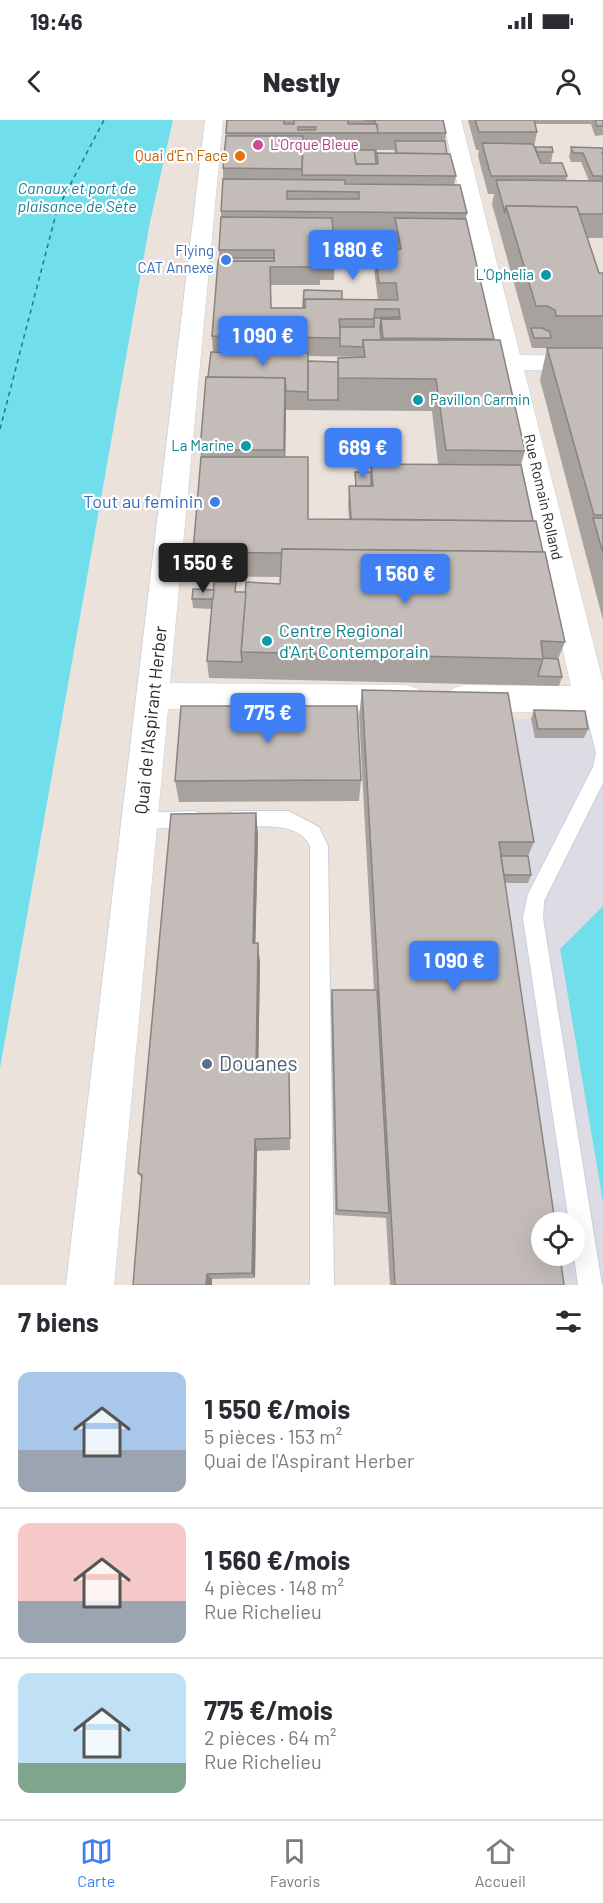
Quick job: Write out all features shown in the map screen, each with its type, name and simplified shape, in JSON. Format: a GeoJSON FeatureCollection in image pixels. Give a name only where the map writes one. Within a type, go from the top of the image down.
{"type":"FeatureCollection","features":[{"type":"Feature","properties":{"kind":"street","name":"Quai de l'Aspirant Herber"},"geometry":{"type":"LineString","coordinates":[[90,1285],[154,696],[198,362],[215,197],[214,120]]}},
{"type":"Feature","properties":{"kind":"street","name":"Rue Romain Rolland"},"geometry":{"type":"LineString","coordinates":[[452,120],[468,200],[597,700]]}},
{"type":"Feature","properties":{"kind":"street"},"geometry":{"type":"LineString","coordinates":[[467,362],[603,363]]}},
{"type":"Feature","properties":{"kind":"street"},"geometry":{"type":"LineString","coordinates":[[154,696],[597,700]]}},
{"type":"Feature","properties":{"kind":"lane"},"geometry":{"type":"LineString","coordinates":[[597,700],[603,750]]}},
{"type":"Feature","properties":{"kind":"lane"},"geometry":{"type":"LineString","coordinates":[[590,1285],[533,918],[535,900],[602,767],[603,756]]}},
{"type":"Feature","properties":{"kind":"lane"},"geometry":{"type":"LineString","coordinates":[[141,821],[288,819],[314,832],[319,846],[322,1285]]}},
{"type":"Feature","properties":{"kind":"shaded area"},"geometry":{"type":"Polygon","coordinates":[[[359,716],[603,721],[603,906],[560,949],[603,1202],[603,1285],[390,1285],[359,716]]]}},
{"type":"Feature","properties":{"kind":"water","name":"Canaux et port de plaisance de Sète"},"geometry":{"type":"Polygon","coordinates":[[[0,120],[173,120],[150,222],[0,1068],[0,120]]]}},
{"type":"Feature","properties":{"kind":"water"},"geometry":{"type":"Polygon","coordinates":[[[603,906],[603,1202],[560,949],[603,906]]]}},
{"type":"Feature","properties":{"kind":"building"},"geometry":{"type":"Polygon","coordinates":[[[227,120],[284,120],[284,124],[294,124],[294,120],[348,120],[348,124],[377,124],[378,133],[226,133],[227,120]],[[298,127],[298,130],[315,130],[316,127],[298,127]]]}},
{"type":"Feature","properties":{"kind":"building"},"geometry":{"type":"Polygon","coordinates":[[[365,120],[443,120],[446,133],[378,133],[375,121],[365,120]]]}},
{"type":"Feature","properties":{"kind":"building"},"geometry":{"type":"Polygon","coordinates":[[[475,120],[534,120],[537,132],[479,132],[475,120]]]}},
{"type":"Feature","properties":{"kind":"building"},"geometry":{"type":"Polygon","coordinates":[[[595,120],[603,120],[603,126],[597,126],[595,120]]]}},
{"type":"Feature","properties":{"kind":"building"},"geometry":{"type":"Polygon","coordinates":[[[226,136],[303,136],[302,169],[223,168],[226,136]]]}},
{"type":"Feature","properties":{"kind":"building"},"geometry":{"type":"Polygon","coordinates":[[[395,141],[445,141],[447,154],[397,153],[395,141]]]}},
{"type":"Feature","properties":{"kind":"building"},"geometry":{"type":"Polygon","coordinates":[[[303,142],[354,142],[356,164],[378,164],[377,153],[450,154],[456,176],[302,175],[303,142]]]}},
{"type":"Feature","properties":{"kind":"building"},"geometry":{"type":"Polygon","coordinates":[[[482,143],[533,144],[541,163],[562,163],[567,176],[491,176],[482,143]]]}},
{"type":"Feature","properties":{"kind":"building"},"geometry":{"type":"Polygon","coordinates":[[[535,147],[552,147],[553,152],[537,152],[535,147]]]}},
{"type":"Feature","properties":{"kind":"building"},"geometry":{"type":"Polygon","coordinates":[[[571,147],[603,148],[603,181],[601,176],[593,176],[583,153],[573,153],[571,147]]]}},
{"type":"Feature","properties":{"kind":"building"},"geometry":{"type":"Polygon","coordinates":[[[354,150],[375,150],[376,164],[356,164],[354,150]]]}},
{"type":"Feature","properties":{"kind":"building"},"geometry":{"type":"Polygon","coordinates":[[[223,179],[345,180],[345,184],[460,185],[467,213],[221,211],[223,179]],[[287,191],[287,199],[359,199],[359,192],[287,191]]]}},
{"type":"Feature","properties":{"kind":"building"},"geometry":{"type":"Polygon","coordinates":[[[496,180],[603,181],[603,214],[579,214],[577,207],[506,206],[505,213],[496,180]]]}},
{"type":"Feature","properties":{"kind":"building"},"geometry":{"type":"Polygon","coordinates":[[[506,206],[577,207],[599,273],[603,273],[603,316],[556,316],[555,310],[547,306],[536,306],[506,206]]]}},
{"type":"Feature","properties":{"kind":"building"},"geometry":{"type":"Polygon","coordinates":[[[221,217],[332,218],[335,261],[320,261],[320,267],[270,267],[271,308],[305,308],[305,299],[398,300],[396,283],[379,283],[375,251],[401,249],[395,218],[466,219],[494,339],[383,338],[381,319],[400,319],[399,309],[375,309],[374,319],[339,319],[341,338],[212,336],[218,261],[274,261],[274,250],[219,250],[221,217]]]}},
{"type":"Feature","properties":{"kind":"building"},"geometry":{"type":"Polygon","coordinates":[[[219,258],[274,258],[274,261],[219,261],[219,258]]]}},
{"type":"Feature","properties":{"kind":"building"},"geometry":{"type":"Polygon","coordinates":[[[304,290],[342,291],[342,299],[305,299],[305,307],[303,307],[304,290]]]}},
{"type":"Feature","properties":{"kind":"building"},"geometry":{"type":"Polygon","coordinates":[[[398,317],[398,319],[381,319],[381,340],[363,340],[363,347],[340,346],[340,327],[374,327],[374,318],[398,317]]]}},
{"type":"Feature","properties":{"kind":"building"},"geometry":{"type":"Polygon","coordinates":[[[531,328],[542,328],[550,332],[551,338],[534,338],[531,328]]]}},
{"type":"Feature","properties":{"kind":"building"},"geometry":{"type":"Polygon","coordinates":[[[363,340],[500,340],[525,451],[446,450],[436,379],[338,378],[338,358],[365,357],[363,340]]]}},
{"type":"Feature","properties":{"kind":"building"},"geometry":{"type":"Polygon","coordinates":[[[547,348],[603,348],[603,515],[594,515],[547,348]]]}},
{"type":"Feature","properties":{"kind":"building"},"geometry":{"type":"Polygon","coordinates":[[[211,352],[308,353],[308,392],[286,391],[285,378],[208,377],[211,352]]]}},
{"type":"Feature","properties":{"kind":"building"},"geometry":{"type":"Polygon","coordinates":[[[308,361],[338,362],[338,400],[308,400],[308,361]]]}},
{"type":"Feature","properties":{"kind":"building"},"geometry":{"type":"Polygon","coordinates":[[[206,377],[285,378],[284,450],[200,450],[206,377]]]}},
{"type":"Feature","properties":{"kind":"building"},"geometry":{"type":"Polygon","coordinates":[[[201,457],[308,457],[308,519],[536,521],[543,552],[282,549],[282,553],[193,552],[201,457]]]}},
{"type":"Feature","properties":{"kind":"building"},"geometry":{"type":"Polygon","coordinates":[[[371,464],[521,465],[533,521],[351,519],[349,486],[373,486],[371,464]]]}},
{"type":"Feature","properties":{"kind":"building"},"geometry":{"type":"Polygon","coordinates":[[[355,472],[371,472],[371,486],[356,486],[355,472]]]}},
{"type":"Feature","properties":{"kind":"building"},"geometry":{"type":"Polygon","coordinates":[[[593,518],[603,518],[603,553],[593,518]]]}},
{"type":"Feature","properties":{"kind":"building"},"geometry":{"type":"Polygon","coordinates":[[[282,549],[545,552],[565,642],[541,641],[543,659],[241,652],[246,582],[280,584],[282,549]]]}},
{"type":"Feature","properties":{"kind":"building"},"geometry":{"type":"Polygon","coordinates":[[[214,582],[236,582],[235,592],[246,592],[242,662],[207,661],[214,582]]]}},
{"type":"Feature","properties":{"kind":"building"},"geometry":{"type":"Polygon","coordinates":[[[193,589],[214,590],[213,599],[192,599],[193,589]]]}},
{"type":"Feature","properties":{"kind":"building"},"geometry":{"type":"Polygon","coordinates":[[[543,658],[558,659],[562,677],[538,676],[543,658]]]}},
{"type":"Feature","properties":{"kind":"building"},"geometry":{"type":"Polygon","coordinates":[[[362,690],[508,693],[534,842],[499,842],[554,1212],[531,1212],[531,1266],[561,1266],[564,1285],[395,1285],[362,690]]]}},
{"type":"Feature","properties":{"kind":"building"},"geometry":{"type":"Polygon","coordinates":[[[181,706],[357,706],[361,780],[175,781],[181,706]]]}},
{"type":"Feature","properties":{"kind":"building"},"geometry":{"type":"Polygon","coordinates":[[[534,710],[585,711],[588,729],[538,729],[534,710]]]}},
{"type":"Feature","properties":{"kind":"building","name":"Douanes"},"geometry":{"type":"Polygon","coordinates":[[[256,813],[253,943],[258,943],[256,1070],[289,1071],[290,1138],[255,1139],[252,1273],[207,1274],[206,1285],[133,1285],[142,1175],[138,1173],[171,814],[256,813]]]}},
{"type":"Feature","properties":{"kind":"building"},"geometry":{"type":"Polygon","coordinates":[[[501,856],[528,856],[531,875],[504,875],[501,856]]]}},
{"type":"Feature","properties":{"kind":"building"},"geometry":{"type":"Polygon","coordinates":[[[332,990],[377,990],[389,1213],[337,1210],[332,990]]]}},
{"type":"Feature","properties":{"kind":"ferry route"},"geometry":{"type":"LineString","coordinates":[[0,429],[57,210],[104,120]]}},
{"type":"Feature","properties":{"kind":"place","name":"L'Orque Bleue"},"geometry":{"type":"Point","coordinates":[258,145]}},
{"type":"Feature","properties":{"kind":"place","name":"Quai d'En Face"},"geometry":{"type":"Point","coordinates":[240,156]}},
{"type":"Feature","properties":{"kind":"place","name":"Flying CAT Annexe"},"geometry":{"type":"Point","coordinates":[226,260]}},
{"type":"Feature","properties":{"kind":"place","name":"L'Ophelia"},"geometry":{"type":"Point","coordinates":[546,275]}},
{"type":"Feature","properties":{"kind":"place","name":"Pavillon Carmin"},"geometry":{"type":"Point","coordinates":[418,400]}},
{"type":"Feature","properties":{"kind":"place","name":"La Marine"},"geometry":{"type":"Point","coordinates":[246,446]}},
{"type":"Feature","properties":{"kind":"place","name":"Tout au feminin"},"geometry":{"type":"Point","coordinates":[215,502]}},
{"type":"Feature","properties":{"kind":"place","name":"Centre Regional d'Art Contemporain"},"geometry":{"type":"Point","coordinates":[267,641]}},
{"type":"Feature","properties":{"kind":"place","name":"Douanes"},"geometry":{"type":"Point","coordinates":[207,1064]}}]}
